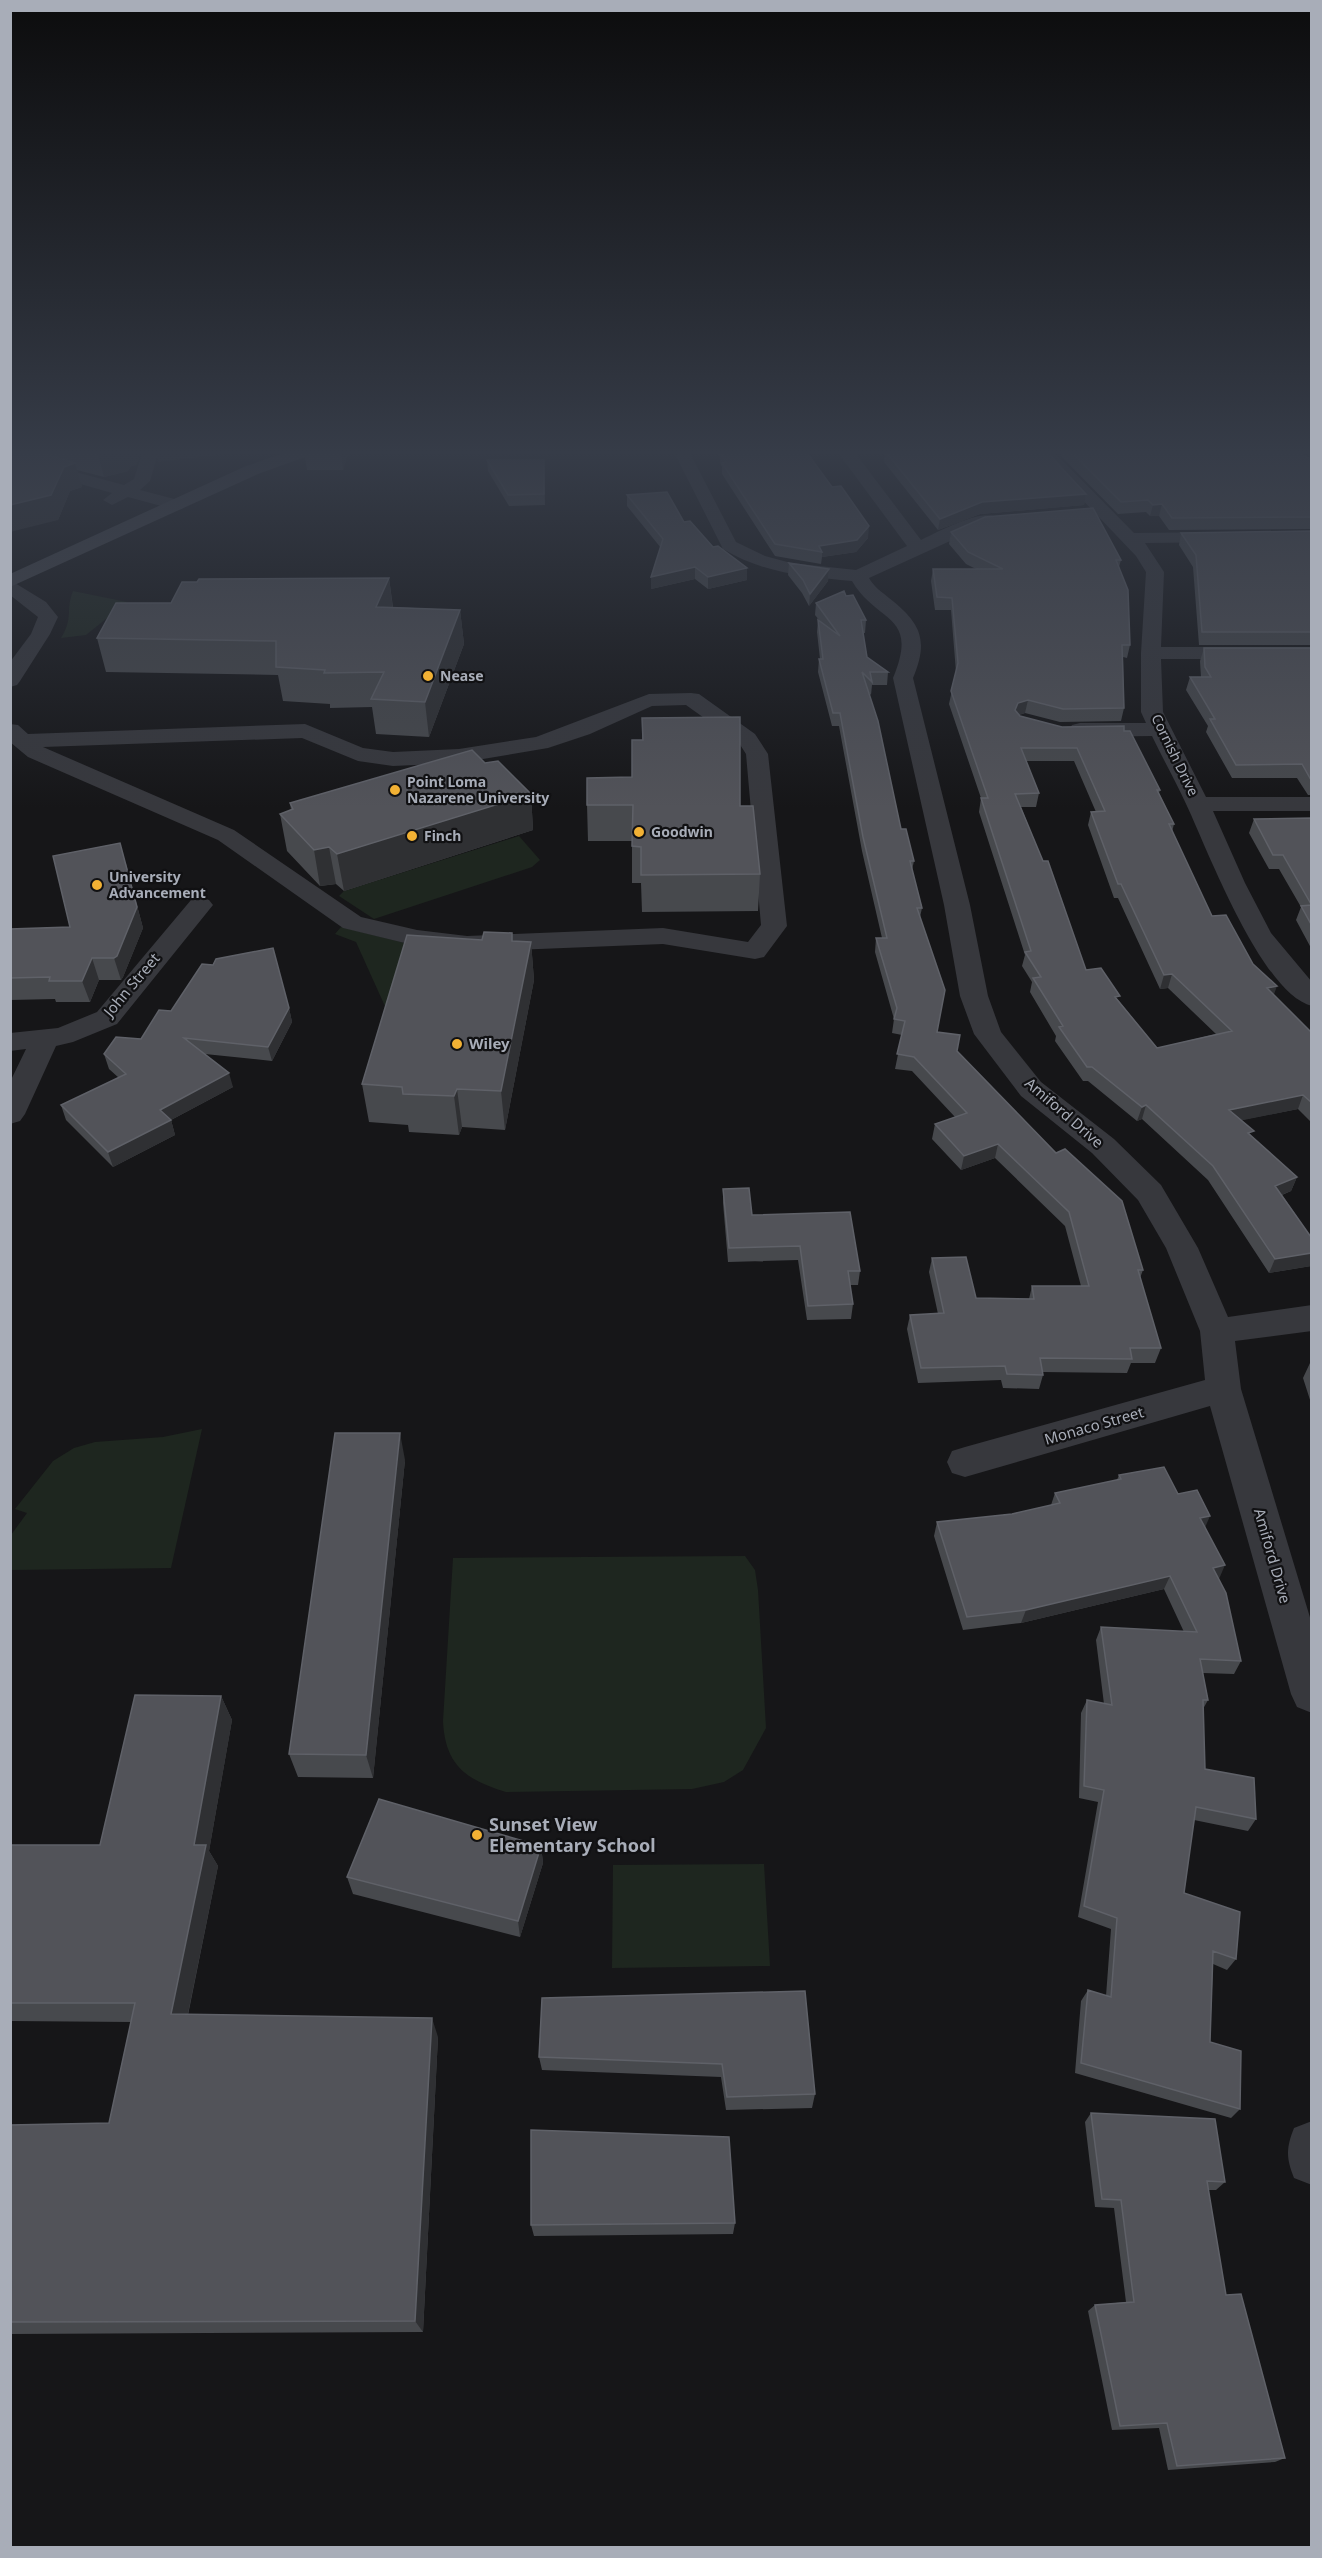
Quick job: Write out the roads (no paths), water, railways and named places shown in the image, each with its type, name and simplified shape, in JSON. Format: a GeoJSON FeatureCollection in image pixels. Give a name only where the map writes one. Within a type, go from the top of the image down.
{"type":"FeatureCollection","features":[{"type":"Feature","properties":{"kind":"street"},"geometry":{"type":"LineString","coordinates":[[10,580],[38,569]]}},
{"type":"Feature","properties":{"kind":"street"},"geometry":{"type":"LineString","coordinates":[[799,569],[859,576],[873,569]]}},
{"type":"Feature","properties":{"kind":"street","name":"Cornish Drive"},"geometry":{"type":"LineString","coordinates":[[1153,569],[1152,712],[1198,804],[1239,900],[1266,947],[1292,981],[1311,998]]}},
{"type":"Feature","properties":{"kind":"street","name":"Amiford Drive"},"geometry":{"type":"LineString","coordinates":[[859,576],[862,586],[893,609],[912,634],[913,656],[903,678],[957,905],[974,996],[988,1034],[1031,1089],[1103,1146],[1150,1193],[1182,1248],[1217,1331],[1223,1389],[1311,1694]]}},
{"type":"Feature","properties":{"kind":"street"},"geometry":{"type":"LineString","coordinates":[[10,586],[39,606],[48,617],[44,631],[24,656],[10,681]]}},
{"type":"Feature","properties":{"kind":"street"},"geometry":{"type":"LineString","coordinates":[[1151,653],[1311,652]]}},
{"type":"Feature","properties":{"kind":"street"},"geometry":{"type":"LineString","coordinates":[[691,699],[747,739],[756,754],[774,926],[755,951],[663,936],[467,944],[390,932],[352,923],[226,836],[43,755],[17,736],[305,731],[358,754],[393,759],[459,756],[540,743],[582,729],[649,700],[691,699]]}},
{"type":"Feature","properties":{"kind":"street"},"geometry":{"type":"LineString","coordinates":[[1060,731],[1159,729]]}},
{"type":"Feature","properties":{"kind":"street"},"geometry":{"type":"LineString","coordinates":[[1198,804],[1311,804]]}},
{"type":"Feature","properties":{"kind":"street","name":"John Street"},"geometry":{"type":"LineString","coordinates":[[10,1042],[63,1036],[107,1018],[200,905]]}},
{"type":"Feature","properties":{"kind":"street"},"geometry":{"type":"LineString","coordinates":[[10,1114],[45,1039]]}},
{"type":"Feature","properties":{"kind":"street"},"geometry":{"type":"LineString","coordinates":[[1217,1331],[1311,1318]]}},
{"type":"Feature","properties":{"kind":"street","name":"Monaco Street"},"geometry":{"type":"LineString","coordinates":[[964,1462],[1223,1389]]}},
{"type":"Feature","properties":{"kind":"street"},"geometry":{"type":"LineString","coordinates":[[1311,2146],[1311,2160]]}},
{"type":"Feature","properties":{"kind":"place","name":"Nease"},"geometry":{"type":"Point","coordinates":[428,676]}},
{"type":"Feature","properties":{"kind":"place","name":"Point Loma Nazarene University"},"geometry":{"type":"Point","coordinates":[395,790]}},
{"type":"Feature","properties":{"kind":"place","name":"Goodwin"},"geometry":{"type":"Point","coordinates":[639,832]}},
{"type":"Feature","properties":{"kind":"place","name":"Finch"},"geometry":{"type":"Point","coordinates":[412,836]}},
{"type":"Feature","properties":{"kind":"place","name":"University Advancement"},"geometry":{"type":"Point","coordinates":[97,885]}},
{"type":"Feature","properties":{"kind":"place","name":"Wiley"},"geometry":{"type":"Point","coordinates":[457,1044]}},
{"type":"Feature","properties":{"kind":"place","name":"Sunset View Elementary School"},"geometry":{"type":"Point","coordinates":[477,1835]}}]}
